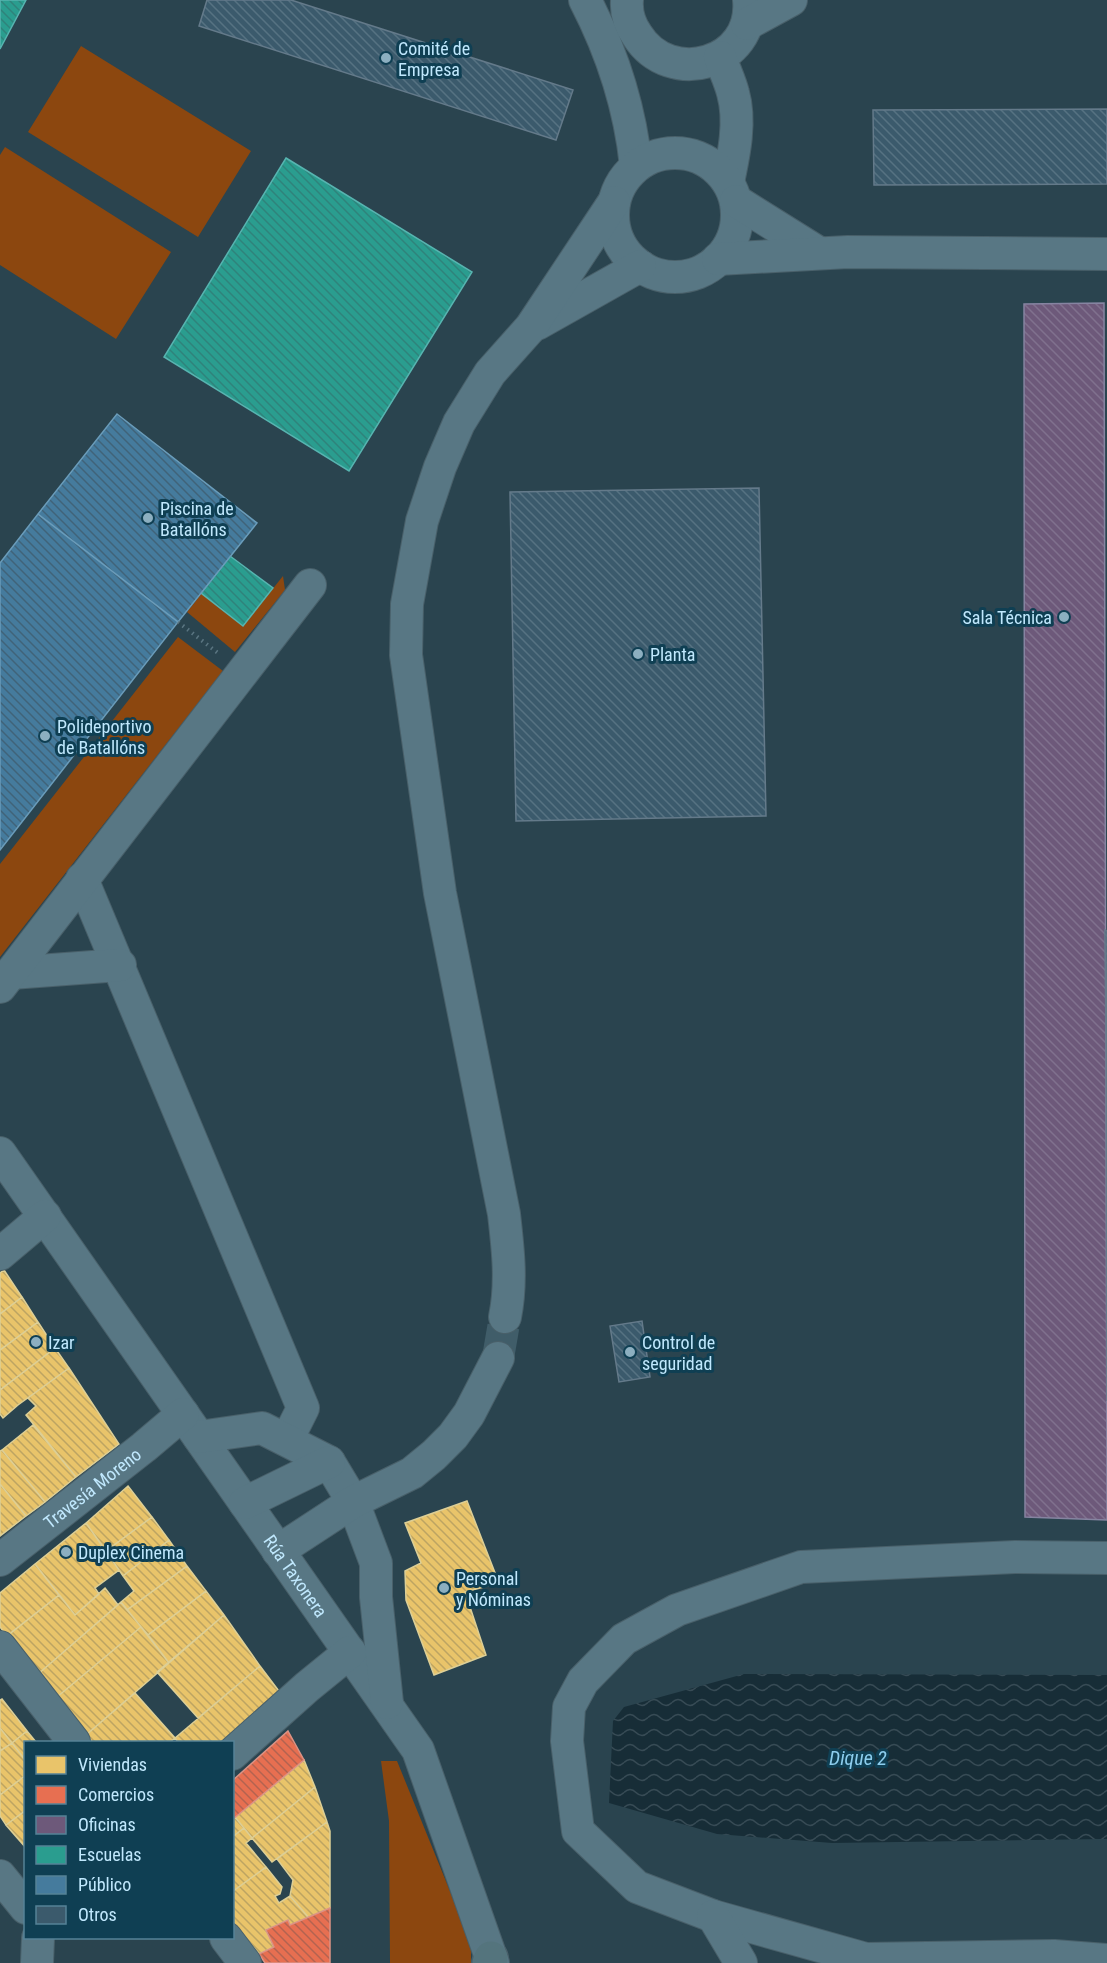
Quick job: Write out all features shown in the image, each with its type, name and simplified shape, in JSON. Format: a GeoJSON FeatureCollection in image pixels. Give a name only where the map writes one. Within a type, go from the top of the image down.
{"type":"FeatureCollection","features":[{"type":"Feature","properties":{"kind":"street"},"geometry":{"type":"LineString","coordinates":[[585,0],[600,28],[618,81],[632,130],[636,166]]}},
{"type":"Feature","properties":{"kind":"street"},"geometry":{"type":"LineString","coordinates":[[625,1],[631,26],[643,45],[660,58],[674,64],[698,65],[720,57],[736,43],[748,12],[791,0]]}},
{"type":"Feature","properties":{"kind":"street"},"geometry":{"type":"LineString","coordinates":[[632,130],[643,45]]}},
{"type":"Feature","properties":{"kind":"street"},"geometry":{"type":"LineString","coordinates":[[614,202],[613,220],[618,238],[627,254],[640,266],[660,275],[681,277],[701,271],[718,260],[731,242],[737,222],[732,191],[735,139],[734,94],[720,57]]}},
{"type":"Feature","properties":{"kind":"street"},"geometry":{"type":"LineString","coordinates":[[505,1317],[510,1284],[504,1214],[440,893],[406,655],[407,604],[422,521],[440,467],[459,423],[490,373],[531,327],[614,202],[621,183],[636,166],[654,156],[675,153],[696,156],[714,166],[732,191],[819,253]]}},
{"type":"Feature","properties":{"kind":"street"},"geometry":{"type":"LineString","coordinates":[[718,260],[819,253],[1107,254]]}},
{"type":"Feature","properties":{"kind":"street"},"geometry":{"type":"LineString","coordinates":[[531,327],[640,266]]}},
{"type":"Feature","properties":{"kind":"street"},"geometry":{"type":"LineString","coordinates":[[5,980],[310,585]]}},
{"type":"Feature","properties":{"kind":"street"},"geometry":{"type":"LineString","coordinates":[[82,879],[120,965],[303,1408],[287,1440]]}},
{"type":"Feature","properties":{"kind":"street"},"geometry":{"type":"LineString","coordinates":[[5,980],[120,965]]}},
{"type":"Feature","properties":{"kind":"street","name":"Rúa Taxonera"},"geometry":{"type":"LineString","coordinates":[[0,1153],[418,1750],[491,1961]]}},
{"type":"Feature","properties":{"kind":"street"},"geometry":{"type":"LineString","coordinates":[[0,1254],[45,1216]]}},
{"type":"Feature","properties":{"kind":"street"},"geometry":{"type":"LineString","coordinates":[[278,1551],[353,1502],[412,1473],[434,1455],[453,1436],[469,1414],[498,1358]]}},
{"type":"Feature","properties":{"kind":"street"},"geometry":{"type":"LineString","coordinates":[[191,1425],[262,1428],[329,1462],[353,1502],[376,1563],[376,1597],[387,1704]]}},
{"type":"Feature","properties":{"kind":"street","name":"Travesía Moreno"},"geometry":{"type":"LineString","coordinates":[[0,1560],[144,1447],[191,1425]]}},
{"type":"Feature","properties":{"kind":"street"},"geometry":{"type":"LineString","coordinates":[[245,1503],[329,1462]]}},
{"type":"Feature","properties":{"kind":"street"},"geometry":{"type":"LineString","coordinates":[[1107,1558],[1015,1557],[801,1567],[677,1610],[624,1639],[583,1681],[569,1707],[567,1741],[578,1831],[637,1887],[713,1916],[866,1961],[985,1960],[1054,1956],[1107,1960]]}},
{"type":"Feature","properties":{"kind":"street"},"geometry":{"type":"LineString","coordinates":[[0,1647],[72,1741]]}},
{"type":"Feature","properties":{"kind":"street"},"geometry":{"type":"LineString","coordinates":[[234,1752],[350,1652]]}},
{"type":"Feature","properties":{"kind":"street"},"geometry":{"type":"LineString","coordinates":[[0,1875],[24,1905]]}},
{"type":"Feature","properties":{"kind":"street"},"geometry":{"type":"LineString","coordinates":[[713,1916],[741,1963]]}},
{"type":"Feature","properties":{"kind":"street"},"geometry":{"type":"LineString","coordinates":[[37,1963],[38,1939]]}},
{"type":"Feature","properties":{"kind":"street"},"geometry":{"type":"LineString","coordinates":[[227,1939],[245,1963]]}},
{"type":"Feature","properties":{"kind":"path"},"geometry":{"type":"LineString","coordinates":[[178,622],[242,671]]}},
{"type":"Feature","properties":{"kind":"shaded area"},"geometry":{"type":"Polygon","coordinates":[[[81,46],[251,151],[198,237],[28,132],[81,46]]]}},
{"type":"Feature","properties":{"kind":"shaded area"},"geometry":{"type":"Polygon","coordinates":[[[5,147],[171,252],[116,339],[0,265],[0,155],[5,147]]]}},
{"type":"Feature","properties":{"kind":"shaded area"},"geometry":{"type":"Polygon","coordinates":[[[283,576],[285,590],[235,652],[187,612],[202,593],[243,626],[283,576]]]}},
{"type":"Feature","properties":{"kind":"shaded area"},"geometry":{"type":"Polygon","coordinates":[[[178,637],[223,671],[0,957],[0,864],[178,637]]]}},
{"type":"Feature","properties":{"kind":"shaded area"},"geometry":{"type":"Polygon","coordinates":[[[381,1761],[397,1761],[465,1928],[471,1949],[471,1963],[390,1963],[389,1821],[381,1761]]]}},
{"type":"Feature","properties":{"kind":"water","name":"Dique 2"},"geometry":{"type":"Polygon","coordinates":[[[744,1674],[1107,1675],[1107,1839],[832,1843],[717,1834],[609,1803],[613,1721],[624,1707],[744,1674]]]}},
{"type":"Feature","properties":{"kind":"building: Viviendas"},"geometry":{"type":"Polygon","coordinates":[[[4,1270],[22,1297],[0,1314],[0,1273],[4,1270]]]}},
{"type":"Feature","properties":{"kind":"building: Viviendas"},"geometry":{"type":"Polygon","coordinates":[[[22,1297],[38,1322],[0,1350],[0,1314],[22,1297]]]}},
{"type":"Feature","properties":{"kind":"building: Viviendas"},"geometry":{"type":"Polygon","coordinates":[[[38,1322],[55,1348],[0,1390],[0,1350],[38,1322]]]}},
{"type":"Feature","properties":{"kind":"building: Viviendas"},"geometry":{"type":"Polygon","coordinates":[[[55,1348],[69,1368],[3,1418],[0,1414],[0,1390],[55,1348]]]}},
{"type":"Feature","properties":{"kind":"building: Viviendas"},"geometry":{"type":"Polygon","coordinates":[[[69,1368],[119,1444],[76,1477],[26,1415],[36,1406],[28,1398],[69,1368]]]}},
{"type":"Feature","properties":{"kind":"building: Viviendas"},"geometry":{"type":"Polygon","coordinates":[[[33,1425],[76,1477],[45,1502],[2,1450],[33,1425]]]}},
{"type":"Feature","properties":{"kind":"building: Viviendas"},"geometry":{"type":"Polygon","coordinates":[[[2,1450],[45,1502],[26,1516],[0,1484],[0,1451],[2,1450]]]}},
{"type":"Feature","properties":{"kind":"building: Viviendas"},"geometry":{"type":"Polygon","coordinates":[[[0,1484],[26,1516],[0,1536],[0,1484]]]}},
{"type":"Feature","properties":{"kind":"building: Viviendas"},"geometry":{"type":"Polygon","coordinates":[[[128,1486],[152,1517],[106,1551],[86,1523],[128,1486]]]}},
{"type":"Feature","properties":{"kind":"building: Viviendas","name":"Personal y Nóminas"},"geometry":{"type":"Polygon","coordinates":[[[467,1501],[499,1583],[465,1592],[486,1655],[434,1675],[406,1600],[405,1571],[421,1563],[405,1523],[467,1501]]]}},
{"type":"Feature","properties":{"kind":"building: Viviendas"},"geometry":{"type":"Polygon","coordinates":[[[152,1517],[169,1540],[123,1576],[106,1551],[152,1517]]]}},
{"type":"Feature","properties":{"kind":"building: Viviendas"},"geometry":{"type":"Polygon","coordinates":[[[86,1523],[119,1570],[95,1588],[99,1594],[75,1615],[35,1564],[86,1523]]]}},
{"type":"Feature","properties":{"kind":"building: Viviendas"},"geometry":{"type":"Polygon","coordinates":[[[169,1540],[187,1566],[127,1610],[121,1602],[134,1591],[123,1576],[169,1540]]]}},
{"type":"Feature","properties":{"kind":"building: Viviendas"},"geometry":{"type":"Polygon","coordinates":[[[35,1564],[59,1595],[7,1636],[0,1627],[0,1593],[35,1564]]]}},
{"type":"Feature","properties":{"kind":"building: Viviendas"},"geometry":{"type":"Polygon","coordinates":[[[187,1566],[206,1591],[148,1635],[127,1610],[187,1566]]]}},
{"type":"Feature","properties":{"kind":"building: Viviendas"},"geometry":{"type":"Polygon","coordinates":[[[105,1588],[118,1605],[37,1675],[7,1636],[59,1595],[75,1615],[105,1588]]]}},
{"type":"Feature","properties":{"kind":"building: Viviendas"},"geometry":{"type":"Polygon","coordinates":[[[206,1591],[224,1615],[169,1663],[148,1635],[206,1591]]]}},
{"type":"Feature","properties":{"kind":"building: Viviendas"},"geometry":{"type":"Polygon","coordinates":[[[121,1602],[141,1627],[57,1697],[37,1675],[121,1602]]]}},
{"type":"Feature","properties":{"kind":"building: Viviendas"},"geometry":{"type":"Polygon","coordinates":[[[224,1615],[260,1666],[198,1718],[157,1672],[224,1615]]]}},
{"type":"Feature","properties":{"kind":"building: Viviendas"},"geometry":{"type":"Polygon","coordinates":[[[141,1627],[169,1663],[86,1735],[57,1697],[141,1627]]]}},
{"type":"Feature","properties":{"kind":"building: Viviendas"},"geometry":{"type":"Polygon","coordinates":[[[260,1666],[282,1695],[225,1741],[177,1741],[175,1738],[260,1666]]]}},
{"type":"Feature","properties":{"kind":"building: Viviendas"},"geometry":{"type":"Polygon","coordinates":[[[135,1693],[175,1738],[171,1741],[91,1741],[86,1735],[135,1693]]]}},
{"type":"Feature","properties":{"kind":"building: Viviendas"},"geometry":{"type":"Polygon","coordinates":[[[2,1699],[27,1731],[12,1743],[0,1728],[0,1700],[2,1699]]]}},
{"type":"Feature","properties":{"kind":"building: Viviendas"},"geometry":{"type":"Polygon","coordinates":[[[0,1728],[12,1743],[0,1751],[0,1728]]]}},
{"type":"Feature","properties":{"kind":"building: Viviendas"},"geometry":{"type":"Polygon","coordinates":[[[27,1731],[35,1741],[24,1741],[24,1758],[12,1743],[27,1731]]]}},
{"type":"Feature","properties":{"kind":"building: Viviendas"},"geometry":{"type":"Polygon","coordinates":[[[12,1743],[24,1758],[24,1777],[0,1795],[0,1751],[12,1743]]]}},
{"type":"Feature","properties":{"kind":"building: Viviendas"},"geometry":{"type":"Polygon","coordinates":[[[304,1760],[315,1787],[252,1838],[235,1817],[304,1760]]]}},
{"type":"Feature","properties":{"kind":"building: Viviendas"},"geometry":{"type":"Polygon","coordinates":[[[24,1777],[24,1812],[6,1825],[0,1816],[0,1795],[24,1777]]]}},
{"type":"Feature","properties":{"kind":"building: Viviendas"},"geometry":{"type":"Polygon","coordinates":[[[315,1787],[327,1822],[272,1862],[252,1838],[315,1787]]]}},
{"type":"Feature","properties":{"kind":"building: Viviendas"},"geometry":{"type":"Polygon","coordinates":[[[24,1812],[24,1846],[6,1825],[24,1812]]]}},
{"type":"Feature","properties":{"kind":"building: Viviendas"},"geometry":{"type":"Polygon","coordinates":[[[234,1818],[244,1828],[234,1836],[234,1818]]]}},
{"type":"Feature","properties":{"kind":"building: Viviendas"},"geometry":{"type":"Polygon","coordinates":[[[327,1822],[330,1831],[330,1908],[309,1918],[290,1896],[293,1880],[277,1859],[327,1822]]]}},
{"type":"Feature","properties":{"kind":"building: Viviendas"},"geometry":{"type":"Polygon","coordinates":[[[244,1828],[252,1838],[246,1843],[266,1867],[234,1891],[234,1836],[244,1828]]]}},
{"type":"Feature","properties":{"kind":"building: Viviendas"},"geometry":{"type":"Polygon","coordinates":[[[266,1867],[282,1887],[280,1894],[275,1896],[279,1903],[290,1896],[309,1918],[290,1925],[288,1920],[266,1930],[274,1947],[259,1954],[234,1923],[234,1891],[266,1867]]]}},
{"type":"Feature","properties":{"kind":"building: Comercios"},"geometry":{"type":"Polygon","coordinates":[[[288,1731],[304,1760],[234,1818],[234,1779],[288,1731]]]}},
{"type":"Feature","properties":{"kind":"building: Comercios"},"geometry":{"type":"Polygon","coordinates":[[[330,1908],[330,1963],[265,1963],[259,1954],[274,1947],[266,1930],[288,1920],[290,1925],[330,1908]]]}},
{"type":"Feature","properties":{"kind":"building: Oficinas","name":"Sala Técnica"},"geometry":{"type":"Polygon","coordinates":[[[1104,303],[1107,1520],[1025,1517],[1024,304],[1104,303]]]}},
{"type":"Feature","properties":{"kind":"building: Escuelas"},"geometry":{"type":"Polygon","coordinates":[[[0,0],[26,0],[0,49],[0,0]]]}},
{"type":"Feature","properties":{"kind":"building: Escuelas"},"geometry":{"type":"Polygon","coordinates":[[[286,158],[472,272],[349,471],[164,357],[286,158]]]}},
{"type":"Feature","properties":{"kind":"building: Escuelas"},"geometry":{"type":"Polygon","coordinates":[[[230,556],[273,588],[243,626],[201,593],[230,556]]]}},
{"type":"Feature","properties":{"kind":"building: Público","name":"Piscina de Batallóns"},"geometry":{"type":"Polygon","coordinates":[[[117,414],[257,523],[178,622],[38,514],[117,414]]]}},
{"type":"Feature","properties":{"kind":"building: Público","name":"Polideportivo de Batallóns"},"geometry":{"type":"Polygon","coordinates":[[[38,514],[178,622],[0,850],[0,563],[38,514]]]}},
{"type":"Feature","properties":{"kind":"building: Otros","name":"Comité de Empresa"},"geometry":{"type":"Polygon","coordinates":[[[207,0],[291,0],[573,90],[556,140],[199,26],[207,0]]]}},
{"type":"Feature","properties":{"kind":"building: Otros"},"geometry":{"type":"Polygon","coordinates":[[[1107,109],[1107,184],[874,185],[873,110],[1107,109]]]}},
{"type":"Feature","properties":{"kind":"building: Otros","name":"Planta"},"geometry":{"type":"Polygon","coordinates":[[[759,488],[766,816],[516,821],[510,492],[759,488]]]}},
{"type":"Feature","properties":{"kind":"building: Otros"},"geometry":{"type":"Polygon","coordinates":[[[1105,930],[1107,931],[1107,1036],[1106,1036],[1105,930]]]}},
{"type":"Feature","properties":{"kind":"building: Otros"},"geometry":{"type":"Polygon","coordinates":[[[1106,1036],[1107,1036],[1107,1401],[1106,1036]]]}},
{"type":"Feature","properties":{"kind":"building: Otros","name":"Control de seguridad"},"geometry":{"type":"Polygon","coordinates":[[[642,1321],[650,1377],[619,1382],[610,1326],[642,1321]]]}},
{"type":"Feature","properties":{"kind":"tunnel"},"geometry":{"type":"LineString","coordinates":[[498,1358],[505,1317]]}},
{"type":"Feature","properties":{"kind":"place","name":"Comité de Empresa"},"geometry":{"type":"Point","coordinates":[386,58]}},
{"type":"Feature","properties":{"kind":"place","name":"Piscina de Batallóns"},"geometry":{"type":"Point","coordinates":[148,518]}},
{"type":"Feature","properties":{"kind":"place","name":"Sala Técnica"},"geometry":{"type":"Point","coordinates":[1064,617]}},
{"type":"Feature","properties":{"kind":"place","name":"Planta"},"geometry":{"type":"Point","coordinates":[638,654]}},
{"type":"Feature","properties":{"kind":"place","name":"Polideportivo de Batallóns"},"geometry":{"type":"Point","coordinates":[45,736]}},
{"type":"Feature","properties":{"kind":"place","name":"Izar"},"geometry":{"type":"Point","coordinates":[36,1342]}},
{"type":"Feature","properties":{"kind":"place","name":"Control de seguridad"},"geometry":{"type":"Point","coordinates":[630,1352]}},
{"type":"Feature","properties":{"kind":"place","name":"Duplex Cinema"},"geometry":{"type":"Point","coordinates":[66,1552]}},
{"type":"Feature","properties":{"kind":"place","name":"Personal y Nóminas"},"geometry":{"type":"Point","coordinates":[444,1588]}}]}
